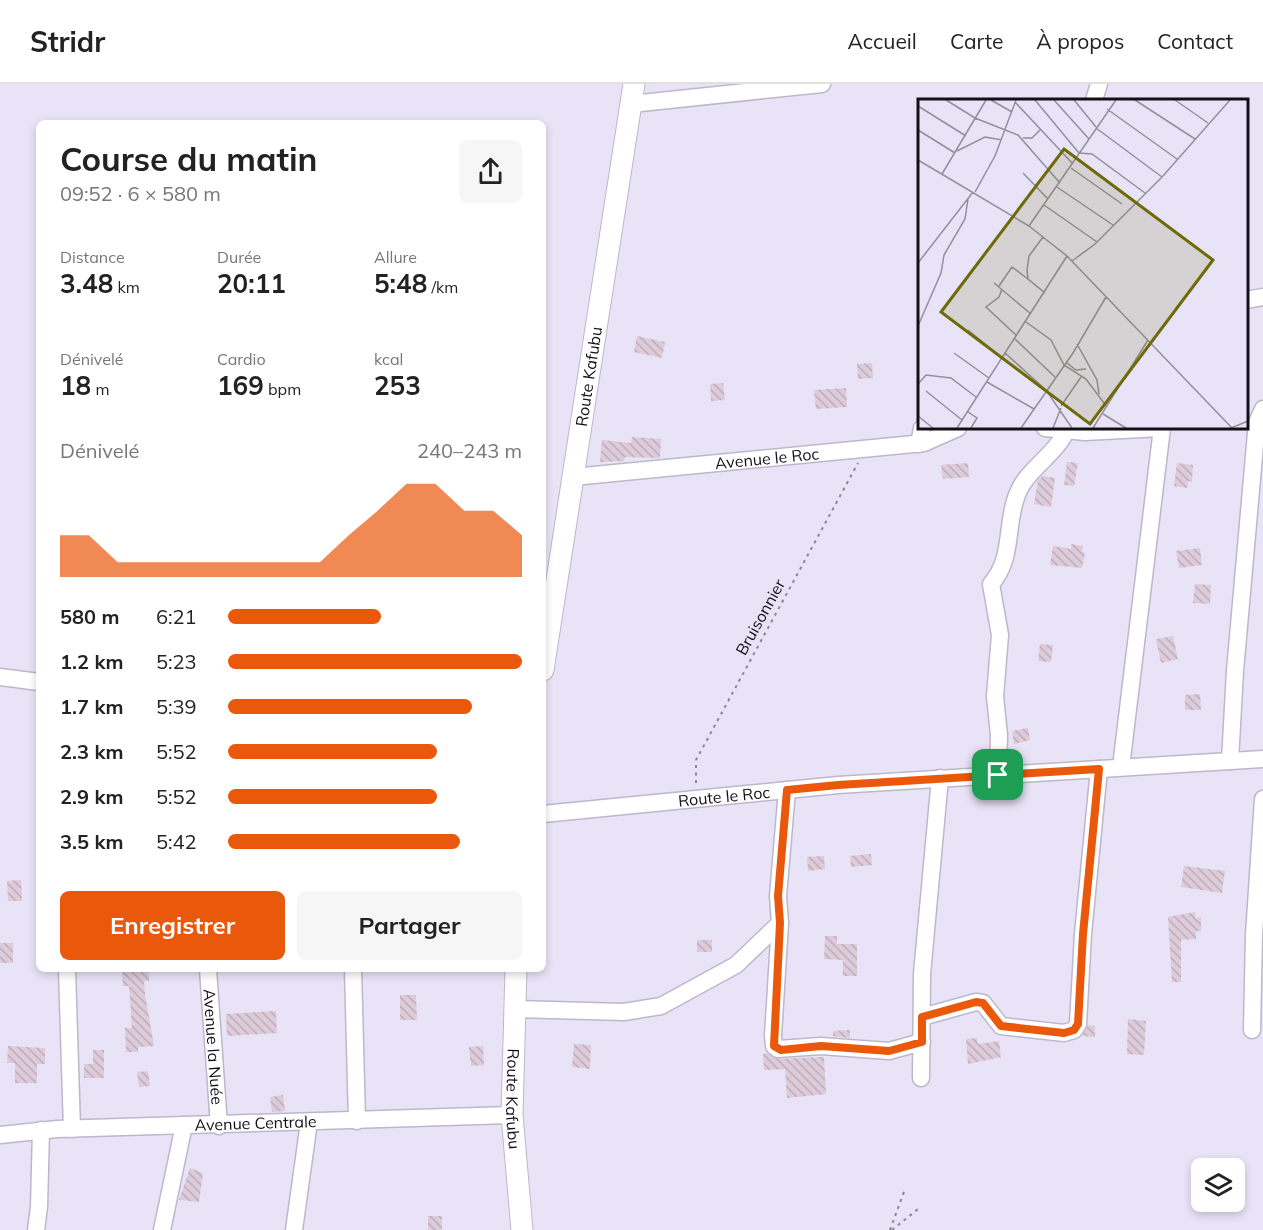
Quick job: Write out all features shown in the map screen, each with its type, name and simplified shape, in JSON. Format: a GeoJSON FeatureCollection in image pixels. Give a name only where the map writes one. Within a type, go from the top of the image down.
{"type":"FeatureCollection","features":[{"type":"Feature","properties":{"kind":"main road","name":"Route Kafubu"},"geometry":{"type":"LineString","coordinates":[[546,651],[633,94]]}},
{"type":"Feature","properties":{"kind":"main road","name":"Route Kafubu"},"geometry":{"type":"LineString","coordinates":[[516,972],[512,1115],[522,1230]]}},
{"type":"Feature","properties":{"kind":"street"},"geometry":{"type":"LineString","coordinates":[[633,94],[822,84]]}},
{"type":"Feature","properties":{"kind":"street"},"geometry":{"type":"LineString","coordinates":[[1094,99],[1099,84]]}},
{"type":"Feature","properties":{"kind":"street"},"geometry":{"type":"LineString","coordinates":[[1248,300],[1263,297]]}},
{"type":"Feature","properties":{"kind":"street"},"geometry":{"type":"LineString","coordinates":[[1230,761],[1235,671],[1257,419]]}},
{"type":"Feature","properties":{"kind":"street","name":"Avenue le Roc"},"geometry":{"type":"LineString","coordinates":[[573,477],[865,450],[953,429]]}},
{"type":"Feature","properties":{"kind":"street"},"geometry":{"type":"LineString","coordinates":[[998,775],[999,735],[995,696],[1000,635],[991,584],[999,576],[1006,559],[1017,495],[1067,429],[1085,432],[1142,429]]}},
{"type":"Feature","properties":{"kind":"street"},"geometry":{"type":"LineString","coordinates":[[1121,767],[1161,429]]}},
{"type":"Feature","properties":{"kind":"street"},"geometry":{"type":"LineString","coordinates":[[0,677],[36,682]]}},
{"type":"Feature","properties":{"kind":"street","name":"Route le Roc"},"geometry":{"type":"LineString","coordinates":[[546,814],[622,804],[696,801],[787,790],[940,778],[1263,759]]}},
{"type":"Feature","properties":{"kind":"street"},"geometry":{"type":"LineString","coordinates":[[922,1017],[976,1002],[983,1003],[1001,1026],[1064,1033],[1074,1030],[1078,1024],[1083,934],[1099,769]]}},
{"type":"Feature","properties":{"kind":"street"},"geometry":{"type":"LineString","coordinates":[[921,1078],[928,899],[940,778]]}},
{"type":"Feature","properties":{"kind":"street"},"geometry":{"type":"LineString","coordinates":[[787,790],[778,896],[780,923],[774,1046],[778,1049],[821,1046],[889,1051],[922,1042]]}},
{"type":"Feature","properties":{"kind":"street"},"geometry":{"type":"LineString","coordinates":[[1252,1030],[1254,935],[1263,799]]}},
{"type":"Feature","properties":{"kind":"street"},"geometry":{"type":"LineString","coordinates":[[515,1009],[624,1012],[661,1006],[736,965],[780,923]]}},
{"type":"Feature","properties":{"kind":"street"},"geometry":{"type":"LineString","coordinates":[[67,972],[72,1129]]}},
{"type":"Feature","properties":{"kind":"street","name":"Avenue la Nuée"},"geometry":{"type":"LineString","coordinates":[[208,972],[219,1125]]}},
{"type":"Feature","properties":{"kind":"street"},"geometry":{"type":"LineString","coordinates":[[353,972],[357,1121]]}},
{"type":"Feature","properties":{"kind":"street","name":"Avenue Centrale"},"geometry":{"type":"LineString","coordinates":[[0,1135],[41,1130],[512,1115]]}},
{"type":"Feature","properties":{"kind":"street"},"geometry":{"type":"LineString","coordinates":[[294,1230],[309,1122]]}},
{"type":"Feature","properties":{"kind":"street"},"geometry":{"type":"LineString","coordinates":[[162,1230],[184,1125]]}},
{"type":"Feature","properties":{"kind":"street"},"geometry":{"type":"LineString","coordinates":[[36,1230],[39,1207],[41,1130]]}},
{"type":"Feature","properties":{"kind":"path","name":"Bruisonnier"},"geometry":{"type":"LineString","coordinates":[[696,801],[696,760],[865,450]]}},
{"type":"Feature","properties":{"kind":"path"},"geometry":{"type":"LineString","coordinates":[[891,1230],[905,1190]]}},
{"type":"Feature","properties":{"kind":"path"},"geometry":{"type":"LineString","coordinates":[[891,1230],[918,1209]]}},
{"type":"Feature","properties":{"kind":"building"},"geometry":{"type":"Polygon","coordinates":[[[637,336],[665,342],[662,358],[634,352],[637,336]]]}},
{"type":"Feature","properties":{"kind":"building"},"geometry":{"type":"Polygon","coordinates":[[[872,363],[873,378],[858,379],[857,364],[872,363]]]}},
{"type":"Feature","properties":{"kind":"building"},"geometry":{"type":"Polygon","coordinates":[[[723,383],[725,400],[711,401],[710,384],[723,383]]]}},
{"type":"Feature","properties":{"kind":"building"},"geometry":{"type":"Polygon","coordinates":[[[846,388],[847,407],[816,409],[814,390],[846,388]]]}},
{"type":"Feature","properties":{"kind":"building"},"geometry":{"type":"Polygon","coordinates":[[[632,437],[661,439],[660,458],[625,457],[624,461],[600,462],[602,440],[631,443],[632,437]]]}},
{"type":"Feature","properties":{"kind":"building"},"geometry":{"type":"Polygon","coordinates":[[[1067,462],[1078,463],[1074,486],[1064,485],[1067,462]]]}},
{"type":"Feature","properties":{"kind":"building"},"geometry":{"type":"Polygon","coordinates":[[[968,463],[969,477],[943,479],[941,465],[968,463]]]}},
{"type":"Feature","properties":{"kind":"building"},"geometry":{"type":"Polygon","coordinates":[[[1177,463],[1193,465],[1192,482],[1188,481],[1187,488],[1174,486],[1177,463]]]}},
{"type":"Feature","properties":{"kind":"building"},"geometry":{"type":"Polygon","coordinates":[[[1043,476],[1055,478],[1051,507],[1034,504],[1038,480],[1043,476]]]}},
{"type":"Feature","properties":{"kind":"building"},"geometry":{"type":"Polygon","coordinates":[[[1071,544],[1083,546],[1082,552],[1085,553],[1082,568],[1050,565],[1053,546],[1071,549],[1071,544]]]}},
{"type":"Feature","properties":{"kind":"building"},"geometry":{"type":"Polygon","coordinates":[[[1200,548],[1202,565],[1179,568],[1176,551],[1200,548]]]}},
{"type":"Feature","properties":{"kind":"building"},"geometry":{"type":"Polygon","coordinates":[[[1195,584],[1211,585],[1210,604],[1193,603],[1195,584]]]}},
{"type":"Feature","properties":{"kind":"building"},"geometry":{"type":"Polygon","coordinates":[[[1173,636],[1178,659],[1161,663],[1156,639],[1173,636]]]}},
{"type":"Feature","properties":{"kind":"building"},"geometry":{"type":"Polygon","coordinates":[[[1040,644],[1053,645],[1051,662],[1038,661],[1040,644]]]}},
{"type":"Feature","properties":{"kind":"building"},"geometry":{"type":"Polygon","coordinates":[[[1200,694],[1201,710],[1185,710],[1185,695],[1200,694]]]}},
{"type":"Feature","properties":{"kind":"building"},"geometry":{"type":"Polygon","coordinates":[[[1028,728],[1030,740],[1014,744],[1012,731],[1028,728]]]}},
{"type":"Feature","properties":{"kind":"building"},"geometry":{"type":"Polygon","coordinates":[[[871,854],[872,865],[851,867],[850,856],[871,854]]]}},
{"type":"Feature","properties":{"kind":"building"},"geometry":{"type":"Polygon","coordinates":[[[824,856],[825,869],[808,871],[807,857],[824,856]]]}},
{"type":"Feature","properties":{"kind":"building"},"geometry":{"type":"Polygon","coordinates":[[[1184,866],[1225,871],[1222,893],[1181,887],[1184,866]]]}},
{"type":"Feature","properties":{"kind":"building"},"geometry":{"type":"Polygon","coordinates":[[[21,880],[22,901],[8,901],[7,881],[21,880]]]}},
{"type":"Feature","properties":{"kind":"building"},"geometry":{"type":"Polygon","coordinates":[[[1195,912],[1196,919],[1201,917],[1201,931],[1196,931],[1196,939],[1181,940],[1181,982],[1172,982],[1168,917],[1195,912]]]}},
{"type":"Feature","properties":{"kind":"building"},"geometry":{"type":"Polygon","coordinates":[[[825,936],[837,936],[837,944],[857,944],[857,976],[843,976],[843,960],[824,959],[825,936]]]}},
{"type":"Feature","properties":{"kind":"building"},"geometry":{"type":"Polygon","coordinates":[[[697,940],[712,940],[712,952],[697,952],[697,940]]]}},
{"type":"Feature","properties":{"kind":"building"},"geometry":{"type":"Polygon","coordinates":[[[0,943],[13,943],[13,963],[0,963],[0,943]]]}},
{"type":"Feature","properties":{"kind":"building"},"geometry":{"type":"Polygon","coordinates":[[[122,972],[149,972],[149,981],[144,981],[154,1046],[138,1047],[138,1052],[126,1052],[125,1028],[132,1028],[129,986],[123,986],[122,972]]]}},
{"type":"Feature","properties":{"kind":"building"},"geometry":{"type":"Polygon","coordinates":[[[400,995],[416,995],[417,1020],[400,1020],[400,995]]]}},
{"type":"Feature","properties":{"kind":"building"},"geometry":{"type":"Polygon","coordinates":[[[276,1011],[277,1033],[227,1036],[226,1014],[276,1011]]]}},
{"type":"Feature","properties":{"kind":"building"},"geometry":{"type":"Polygon","coordinates":[[[1128,1019],[1146,1021],[1144,1055],[1127,1054],[1128,1019]]]}},
{"type":"Feature","properties":{"kind":"building"},"geometry":{"type":"Polygon","coordinates":[[[1088,1025],[1095,1026],[1095,1037],[1082,1036],[1088,1025]]]}},
{"type":"Feature","properties":{"kind":"building"},"geometry":{"type":"Polygon","coordinates":[[[850,1030],[850,1038],[833,1036],[833,1031],[850,1030]]]}},
{"type":"Feature","properties":{"kind":"building"},"geometry":{"type":"Polygon","coordinates":[[[977,1038],[978,1044],[999,1041],[1001,1057],[968,1064],[966,1039],[977,1038]]]}},
{"type":"Feature","properties":{"kind":"building"},"geometry":{"type":"Polygon","coordinates":[[[574,1044],[591,1045],[590,1069],[572,1067],[574,1044]]]}},
{"type":"Feature","properties":{"kind":"building"},"geometry":{"type":"Polygon","coordinates":[[[8,1046],[45,1048],[45,1064],[37,1064],[37,1083],[15,1083],[15,1063],[7,1063],[8,1046]]]}},
{"type":"Feature","properties":{"kind":"building"},"geometry":{"type":"Polygon","coordinates":[[[483,1046],[484,1065],[471,1066],[469,1047],[483,1046]]]}},
{"type":"Feature","properties":{"kind":"building"},"geometry":{"type":"Polygon","coordinates":[[[93,1050],[104,1050],[104,1078],[84,1078],[84,1064],[93,1064],[93,1050]]]}},
{"type":"Feature","properties":{"kind":"building"},"geometry":{"type":"Polygon","coordinates":[[[767,1053],[779,1059],[824,1057],[826,1094],[787,1098],[785,1069],[764,1070],[763,1054],[767,1053]]]}},
{"type":"Feature","properties":{"kind":"building"},"geometry":{"type":"Polygon","coordinates":[[[148,1071],[150,1086],[139,1087],[137,1072],[148,1071]]]}},
{"type":"Feature","properties":{"kind":"building"},"geometry":{"type":"Polygon","coordinates":[[[283,1095],[285,1111],[272,1112],[270,1097],[283,1095]]]}},
{"type":"Feature","properties":{"kind":"building"},"geometry":{"type":"Polygon","coordinates":[[[190,1168],[203,1173],[199,1202],[179,1200],[190,1168]]]}},
{"type":"Feature","properties":{"kind":"building"},"geometry":{"type":"Polygon","coordinates":[[[428,1216],[442,1216],[442,1230],[428,1230],[428,1216]]]}},
{"type":"Feature","properties":{"kind":"route"},"geometry":{"type":"LineString","coordinates":[[1099,769],[1083,934],[1078,1024],[1074,1030],[1064,1033],[1001,1026],[988,1006],[976,1002],[922,1017],[922,1042],[889,1051],[869,1052],[844,1046],[781,1050],[774,1046],[780,923],[778,896],[787,790],[998,775],[1099,769]]}}]}
